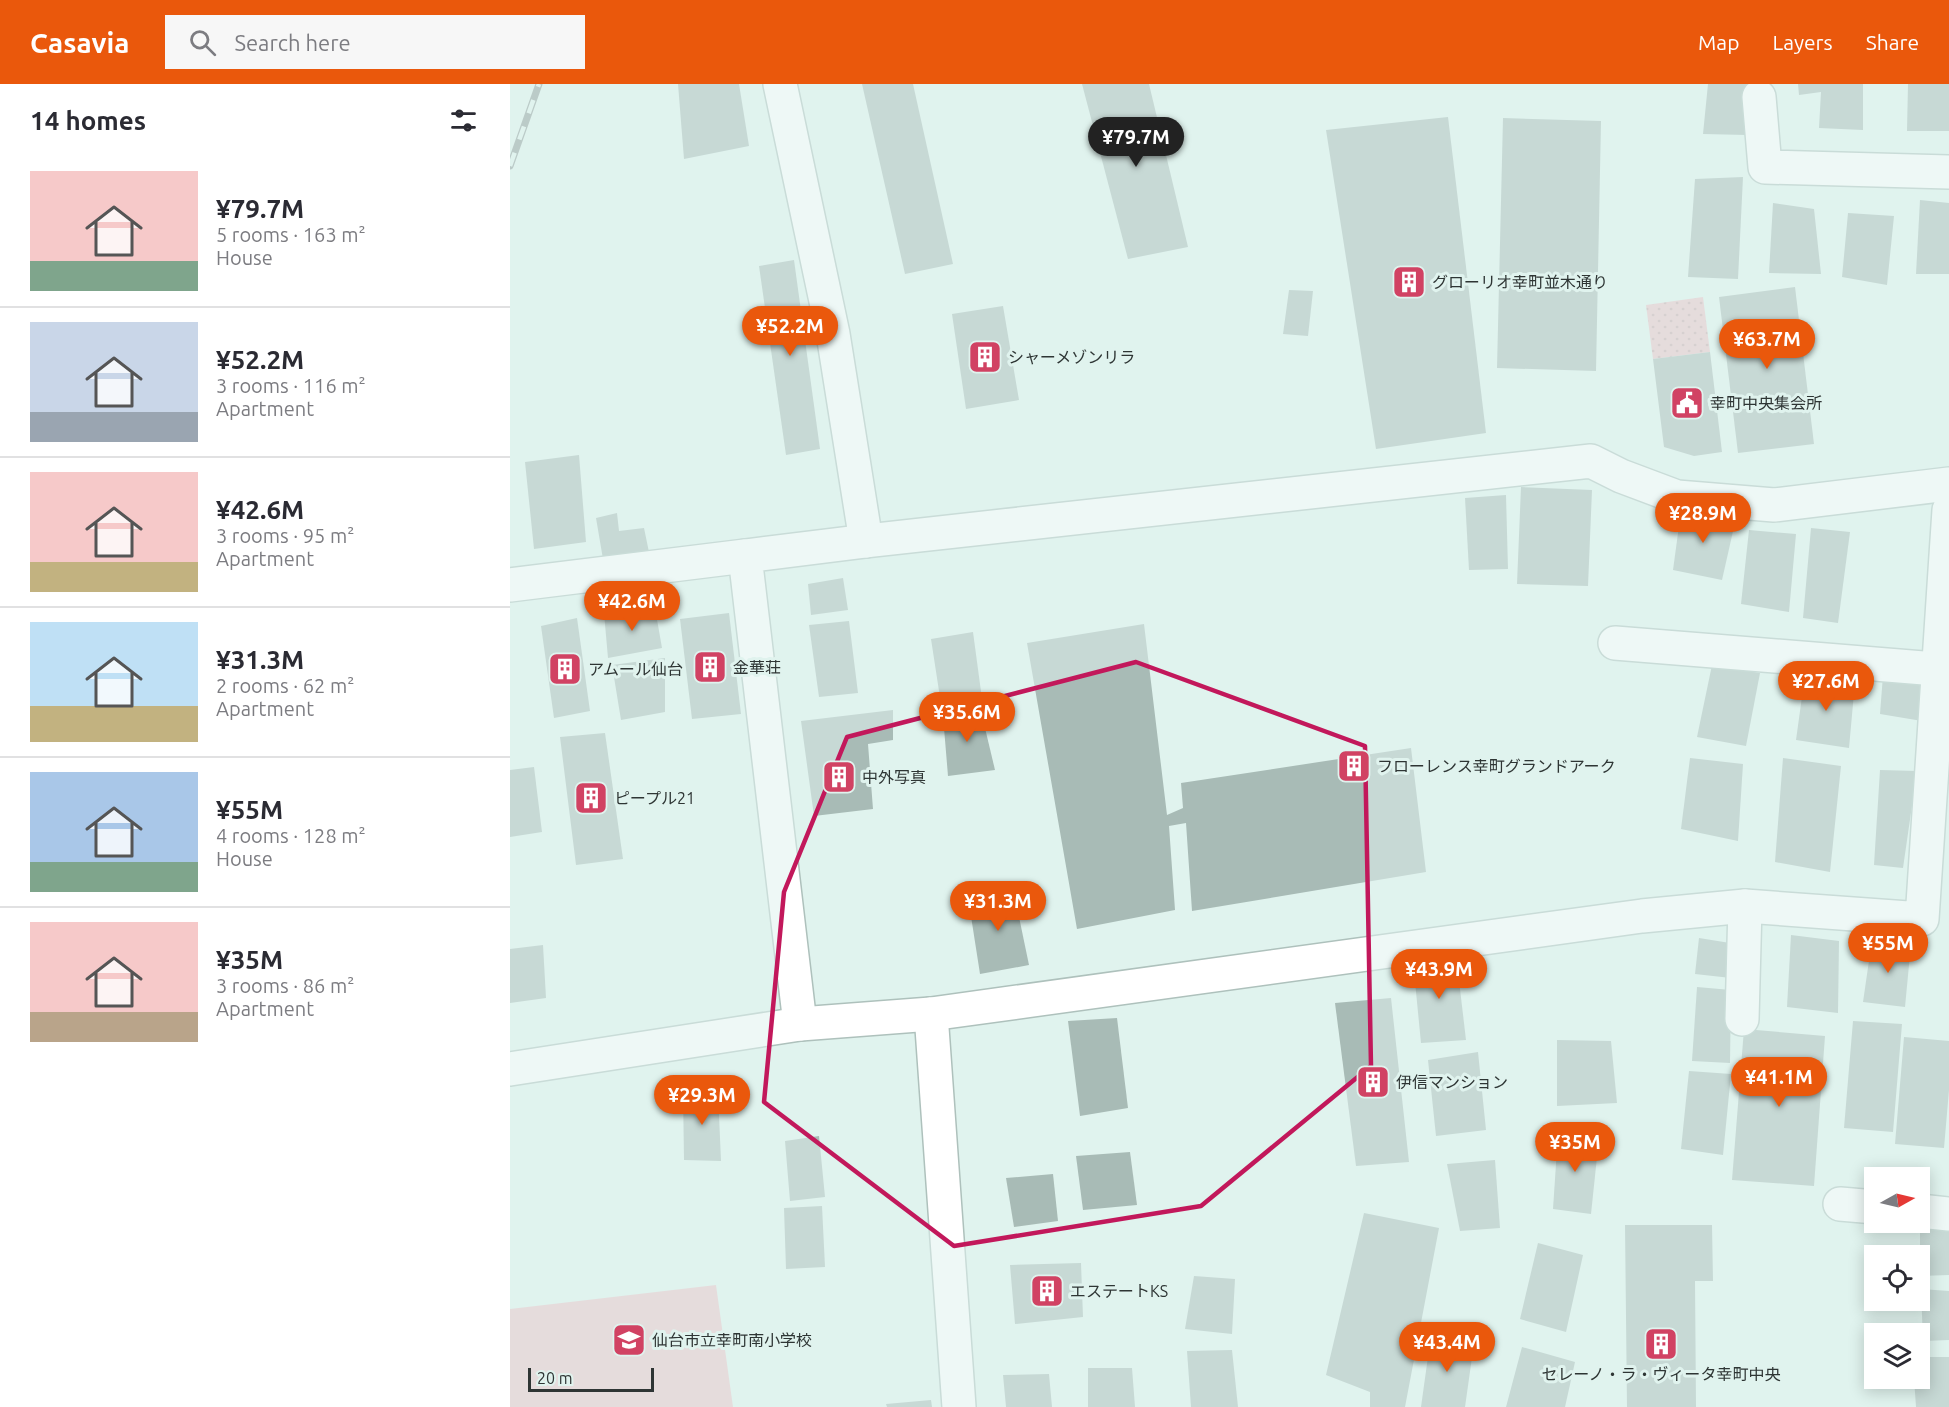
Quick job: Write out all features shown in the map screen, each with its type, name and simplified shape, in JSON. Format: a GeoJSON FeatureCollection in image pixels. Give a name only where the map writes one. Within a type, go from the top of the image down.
{"type":"FeatureCollection","features":[{"type":"Feature","properties":{"kind":"street"},"geometry":{"type":"LineString","coordinates":[[780,84],[834,334],[866,541]]}},
{"type":"Feature","properties":{"kind":"street"},"geometry":{"type":"LineString","coordinates":[[1759,97],[1765,167],[1949,172]]}},
{"type":"Feature","properties":{"kind":"street"},"geometry":{"type":"LineString","coordinates":[[510,585],[866,541],[1591,461],[1621,476],[1677,497],[1774,505],[1949,484]]}},
{"type":"Feature","properties":{"kind":"street"},"geometry":{"type":"LineString","coordinates":[[510,1069],[800,1024],[930,1014],[1642,916],[1745,906],[1935,921],[1949,510]]}},
{"type":"Feature","properties":{"kind":"street"},"geometry":{"type":"LineString","coordinates":[[745,556],[800,1024]]}},
{"type":"Feature","properties":{"kind":"street"},"geometry":{"type":"LineString","coordinates":[[1615,643],[1944,669]]}},
{"type":"Feature","properties":{"kind":"street"},"geometry":{"type":"LineString","coordinates":[[1742,1019],[1745,906]]}},
{"type":"Feature","properties":{"kind":"street"},"geometry":{"type":"LineString","coordinates":[[930,1014],[960,1407]]}},
{"type":"Feature","properties":{"kind":"street"},"geometry":{"type":"LineString","coordinates":[[1840,1204],[1864,1206]]}},
{"type":"Feature","properties":{"kind":"street"},"geometry":{"type":"LineString","coordinates":[[1930,1212],[1949,1214]]}},
{"type":"Feature","properties":{"kind":"highlighted area"},"geometry":{"type":"Polygon","coordinates":[[[1136,662],[1365,746],[1371,1066],[1201,1206],[954,1246],[764,1102],[784,892],[847,737],[1136,662]]]}},
{"type":"Feature","properties":{"kind":"shaded area"},"geometry":{"type":"Polygon","coordinates":[[[1703,297],[1710,352],[1653,359],[1646,305],[1703,297]]]}},
{"type":"Feature","properties":{"kind":"shaded area","name":"仙台市立幸町南小学校"},"geometry":{"type":"Polygon","coordinates":[[[716,1285],[733,1407],[510,1407],[510,1309],[716,1285]]]}},
{"type":"Feature","properties":{"kind":"building"},"geometry":{"type":"Polygon","coordinates":[[[678,84],[739,84],[749,146],[684,159],[678,84]]]}},
{"type":"Feature","properties":{"kind":"building"},"geometry":{"type":"Polygon","coordinates":[[[862,84],[913,84],[953,264],[905,274],[862,84]]]}},
{"type":"Feature","properties":{"kind":"building"},"geometry":{"type":"Polygon","coordinates":[[[1082,84],[1149,84],[1188,247],[1128,259],[1082,84]]]}},
{"type":"Feature","properties":{"kind":"building"},"geometry":{"type":"Polygon","coordinates":[[[1708,84],[1752,84],[1747,135],[1703,134],[1708,84]]]}},
{"type":"Feature","properties":{"kind":"building"},"geometry":{"type":"Polygon","coordinates":[[[1798,84],[1863,84],[1863,130],[1819,128],[1821,92],[1799,95],[1798,84]]]}},
{"type":"Feature","properties":{"kind":"building"},"geometry":{"type":"Polygon","coordinates":[[[1908,84],[1949,84],[1949,131],[1907,131],[1908,84]]]}},
{"type":"Feature","properties":{"kind":"building","name":"グローリオ幸町並木通り"},"geometry":{"type":"Polygon","coordinates":[[[1448,117],[1486,433],[1376,449],[1326,130],[1448,117]]]}},
{"type":"Feature","properties":{"kind":"building"},"geometry":{"type":"Polygon","coordinates":[[[1503,118],[1601,121],[1596,371],[1497,368],[1503,118]]]}},
{"type":"Feature","properties":{"kind":"building"},"geometry":{"type":"Polygon","coordinates":[[[1743,177],[1738,279],[1688,277],[1695,179],[1743,177]]]}},
{"type":"Feature","properties":{"kind":"building"},"geometry":{"type":"Polygon","coordinates":[[[1920,200],[1949,203],[1949,274],[1916,274],[1920,200]]]}},
{"type":"Feature","properties":{"kind":"building"},"geometry":{"type":"Polygon","coordinates":[[[1773,203],[1814,209],[1821,274],[1769,273],[1773,203]]]}},
{"type":"Feature","properties":{"kind":"building"},"geometry":{"type":"Polygon","coordinates":[[[1848,213],[1894,216],[1887,285],[1842,277],[1848,213]]]}},
{"type":"Feature","properties":{"kind":"building"},"geometry":{"type":"Polygon","coordinates":[[[794,260],[820,449],[786,455],[759,266],[794,260]]]}},
{"type":"Feature","properties":{"kind":"building"},"geometry":{"type":"Polygon","coordinates":[[[1795,287],[1814,444],[1738,453],[1719,297],[1795,287]]]}},
{"type":"Feature","properties":{"kind":"building"},"geometry":{"type":"Polygon","coordinates":[[[1289,290],[1313,291],[1308,336],[1283,334],[1289,290]]]}},
{"type":"Feature","properties":{"kind":"building","name":"シャーメゾンリラ"},"geometry":{"type":"Polygon","coordinates":[[[1003,306],[1019,400],[966,409],[952,314],[1003,306]]]}},
{"type":"Feature","properties":{"kind":"building","name":"幸町中央集会所"},"geometry":{"type":"Polygon","coordinates":[[[1710,352],[1722,452],[1694,456],[1664,447],[1653,359],[1710,352]]]}},
{"type":"Feature","properties":{"kind":"building"},"geometry":{"type":"Polygon","coordinates":[[[579,455],[586,542],[534,549],[525,462],[579,455]]]}},
{"type":"Feature","properties":{"kind":"building"},"geometry":{"type":"Polygon","coordinates":[[[1521,487],[1592,490],[1588,586],[1517,584],[1521,487]]]}},
{"type":"Feature","properties":{"kind":"building"},"geometry":{"type":"Polygon","coordinates":[[[1506,495],[1508,569],[1469,570],[1465,498],[1506,495]]]}},
{"type":"Feature","properties":{"kind":"building"},"geometry":{"type":"Polygon","coordinates":[[[1681,511],[1736,518],[1722,580],[1673,570],[1681,511]]]}},
{"type":"Feature","properties":{"kind":"building"},"geometry":{"type":"Polygon","coordinates":[[[617,513],[619,531],[644,528],[650,557],[604,565],[596,518],[617,513]]]}},
{"type":"Feature","properties":{"kind":"building"},"geometry":{"type":"Polygon","coordinates":[[[1811,528],[1850,532],[1838,623],[1803,618],[1811,528]]]}},
{"type":"Feature","properties":{"kind":"building"},"geometry":{"type":"Polygon","coordinates":[[[1749,530],[1796,534],[1789,612],[1741,604],[1749,530]]]}},
{"type":"Feature","properties":{"kind":"building"},"geometry":{"type":"Polygon","coordinates":[[[843,578],[848,610],[811,615],[808,584],[843,578]]]}},
{"type":"Feature","properties":{"kind":"building"},"geometry":{"type":"Polygon","coordinates":[[[655,608],[662,648],[608,658],[604,613],[655,608]]]}},
{"type":"Feature","properties":{"kind":"building","name":"金華荘"},"geometry":{"type":"Polygon","coordinates":[[[729,613],[741,714],[692,719],[680,619],[729,613]]]}},
{"type":"Feature","properties":{"kind":"building","name":"アムール仙台"},"geometry":{"type":"Polygon","coordinates":[[[577,618],[590,711],[554,718],[541,626],[577,618]]]}},
{"type":"Feature","properties":{"kind":"building"},"geometry":{"type":"Polygon","coordinates":[[[849,621],[858,693],[819,697],[809,625],[849,621]]]}},
{"type":"Feature","properties":{"kind":"building","name":"フローレンス幸町グランドアーク"},"geometry":{"type":"Polygon","coordinates":[[[1144,624],[1167,815],[1183,808],[1181,783],[1411,748],[1426,872],[1192,911],[1186,823],[1169,826],[1175,910],[1077,929],[1027,643],[1144,624]]]}},
{"type":"Feature","properties":{"kind":"building"},"geometry":{"type":"Polygon","coordinates":[[[973,632],[982,699],[941,704],[931,639],[973,632]]]}},
{"type":"Feature","properties":{"kind":"building"},"geometry":{"type":"Polygon","coordinates":[[[665,658],[665,712],[621,720],[612,665],[665,658]]]}},
{"type":"Feature","properties":{"kind":"building"},"geometry":{"type":"Polygon","coordinates":[[[1712,665],[1760,673],[1746,746],[1697,737],[1712,665]]]}},
{"type":"Feature","properties":{"kind":"building"},"geometry":{"type":"Polygon","coordinates":[[[1805,675],[1855,682],[1849,748],[1796,740],[1805,675]]]}},
{"type":"Feature","properties":{"kind":"building"},"geometry":{"type":"Polygon","coordinates":[[[1883,675],[1922,677],[1922,721],[1880,714],[1883,675]]]}},
{"type":"Feature","properties":{"kind":"building"},"geometry":{"type":"Polygon","coordinates":[[[980,707],[995,770],[948,776],[943,716],[980,707]]]}},
{"type":"Feature","properties":{"kind":"building","name":"中外写真"},"geometry":{"type":"Polygon","coordinates":[[[893,710],[893,740],[868,744],[873,809],[814,816],[801,721],[893,710]]]}},
{"type":"Feature","properties":{"kind":"building","name":"ピープル21"},"geometry":{"type":"Polygon","coordinates":[[[605,733],[623,859],[576,865],[560,737],[605,733]]]}},
{"type":"Feature","properties":{"kind":"building"},"geometry":{"type":"Polygon","coordinates":[[[1690,758],[1743,764],[1738,841],[1681,829],[1690,758]]]}},
{"type":"Feature","properties":{"kind":"building"},"geometry":{"type":"Polygon","coordinates":[[[1783,758],[1841,766],[1830,872],[1775,862],[1783,758]]]}},
{"type":"Feature","properties":{"kind":"building"},"geometry":{"type":"Polygon","coordinates":[[[534,767],[542,832],[510,837],[510,770],[534,767]]]}},
{"type":"Feature","properties":{"kind":"building"},"geometry":{"type":"Polygon","coordinates":[[[1880,770],[1917,771],[1903,868],[1874,865],[1880,770]]]}},
{"type":"Feature","properties":{"kind":"building"},"geometry":{"type":"Polygon","coordinates":[[[1013,888],[1029,965],[980,974],[968,897],[1013,888]]]}},
{"type":"Feature","properties":{"kind":"building"},"geometry":{"type":"Polygon","coordinates":[[[1791,935],[1839,941],[1838,1013],[1787,1007],[1791,935]]]}},
{"type":"Feature","properties":{"kind":"building"},"geometry":{"type":"Polygon","coordinates":[[[1699,938],[1730,943],[1731,978],[1695,974],[1699,938]]]}},
{"type":"Feature","properties":{"kind":"building"},"geometry":{"type":"Polygon","coordinates":[[[1872,940],[1911,944],[1905,1007],[1863,1002],[1872,940]]]}},
{"type":"Feature","properties":{"kind":"building"},"geometry":{"type":"Polygon","coordinates":[[[543,945],[546,998],[510,1003],[510,949],[543,945]]]}},
{"type":"Feature","properties":{"kind":"building"},"geometry":{"type":"Polygon","coordinates":[[[1456,955],[1466,1040],[1421,1043],[1413,961],[1456,955]]]}},
{"type":"Feature","properties":{"kind":"building"},"geometry":{"type":"Polygon","coordinates":[[[1697,987],[1731,990],[1730,1063],[1692,1061],[1697,987]]]}},
{"type":"Feature","properties":{"kind":"building","name":"伊信マンション"},"geometry":{"type":"Polygon","coordinates":[[[1391,998],[1409,1162],[1356,1166],[1335,1003],[1391,998]]]}},
{"type":"Feature","properties":{"kind":"building"},"geometry":{"type":"Polygon","coordinates":[[[1117,1018],[1128,1108],[1080,1116],[1068,1021],[1117,1018]]]}},
{"type":"Feature","properties":{"kind":"building"},"geometry":{"type":"Polygon","coordinates":[[[1853,1021],[1902,1024],[1893,1132],[1844,1128],[1853,1021]]]}},
{"type":"Feature","properties":{"kind":"building"},"geometry":{"type":"Polygon","coordinates":[[[1744,1029],[1825,1036],[1814,1186],[1732,1180],[1744,1029]]]}},
{"type":"Feature","properties":{"kind":"building"},"geometry":{"type":"Polygon","coordinates":[[[1904,1037],[1949,1041],[1949,1090],[1944,1148],[1895,1144],[1904,1037]]]}},
{"type":"Feature","properties":{"kind":"building"},"geometry":{"type":"Polygon","coordinates":[[[1557,1040],[1611,1041],[1617,1103],[1557,1106],[1557,1040]]]}},
{"type":"Feature","properties":{"kind":"building"},"geometry":{"type":"Polygon","coordinates":[[[1478,1052],[1486,1130],[1436,1136],[1428,1060],[1478,1052]]]}},
{"type":"Feature","properties":{"kind":"building"},"geometry":{"type":"Polygon","coordinates":[[[1689,1071],[1731,1074],[1723,1155],[1681,1149],[1689,1071]]]}},
{"type":"Feature","properties":{"kind":"building"},"geometry":{"type":"Polygon","coordinates":[[[683,1091],[718,1092],[721,1161],[684,1160],[683,1091]]]}},
{"type":"Feature","properties":{"kind":"building"},"geometry":{"type":"Polygon","coordinates":[[[1558,1134],[1599,1138],[1591,1214],[1553,1209],[1558,1134]]]}},
{"type":"Feature","properties":{"kind":"building"},"geometry":{"type":"Polygon","coordinates":[[[819,1136],[825,1197],[790,1201],[785,1141],[819,1136]]]}},
{"type":"Feature","properties":{"kind":"building"},"geometry":{"type":"Polygon","coordinates":[[[1130,1152],[1137,1205],[1083,1210],[1076,1156],[1130,1152]]]}},
{"type":"Feature","properties":{"kind":"building"},"geometry":{"type":"Polygon","coordinates":[[[1495,1160],[1500,1228],[1460,1231],[1447,1164],[1495,1160]]]}},
{"type":"Feature","properties":{"kind":"building"},"geometry":{"type":"Polygon","coordinates":[[[1053,1174],[1058,1221],[1014,1227],[1006,1178],[1053,1174]]]}},
{"type":"Feature","properties":{"kind":"building"},"geometry":{"type":"Polygon","coordinates":[[[822,1206],[825,1267],[786,1269],[784,1208],[822,1206]]]}},
{"type":"Feature","properties":{"kind":"building"},"geometry":{"type":"Polygon","coordinates":[[[1364,1213],[1439,1228],[1405,1407],[1370,1407],[1370,1392],[1326,1375],[1364,1213]]]}},
{"type":"Feature","properties":{"kind":"building","name":"セレーノ・ラ・ヴィータ幸町中央"},"geometry":{"type":"Polygon","coordinates":[[[1625,1225],[1712,1225],[1713,1281],[1695,1281],[1696,1407],[1627,1407],[1625,1225]]]}},
{"type":"Feature","properties":{"kind":"building"},"geometry":{"type":"Polygon","coordinates":[[[1930,1225],[1949,1227],[1949,1275],[1930,1276],[1930,1245],[1920,1245],[1920,1233],[1930,1233],[1930,1225]]]}},
{"type":"Feature","properties":{"kind":"building"},"geometry":{"type":"Polygon","coordinates":[[[1538,1243],[1583,1255],[1566,1332],[1520,1319],[1538,1243]]]}},
{"type":"Feature","properties":{"kind":"building","name":"エステートKS"},"geometry":{"type":"Polygon","coordinates":[[[1081,1263],[1083,1317],[1015,1324],[1010,1265],[1081,1263]]]}},
{"type":"Feature","properties":{"kind":"building"},"geometry":{"type":"Polygon","coordinates":[[[1194,1276],[1235,1279],[1232,1334],[1185,1329],[1194,1276]]]}},
{"type":"Feature","properties":{"kind":"building"},"geometry":{"type":"Polygon","coordinates":[[[1930,1290],[1949,1291],[1949,1340],[1930,1341],[1930,1323],[1922,1323],[1922,1311],[1930,1311],[1930,1290]]]}},
{"type":"Feature","properties":{"kind":"building"},"geometry":{"type":"Polygon","coordinates":[[[1431,1335],[1474,1343],[1465,1407],[1421,1407],[1431,1335]]]}},
{"type":"Feature","properties":{"kind":"building"},"geometry":{"type":"Polygon","coordinates":[[[1522,1347],[1575,1362],[1565,1407],[1506,1407],[1522,1347]]]}},
{"type":"Feature","properties":{"kind":"building"},"geometry":{"type":"Polygon","coordinates":[[[1232,1350],[1238,1407],[1191,1407],[1187,1351],[1232,1350]]]}},
{"type":"Feature","properties":{"kind":"building"},"geometry":{"type":"Polygon","coordinates":[[[1930,1357],[1949,1357],[1949,1407],[1916,1407],[1915,1389],[1930,1389],[1930,1357]]]}},
{"type":"Feature","properties":{"kind":"building"},"geometry":{"type":"Polygon","coordinates":[[[1088,1368],[1132,1368],[1135,1407],[1088,1407],[1088,1368]]]}},
{"type":"Feature","properties":{"kind":"building"},"geometry":{"type":"Polygon","coordinates":[[[1049,1374],[1052,1407],[1006,1407],[1003,1375],[1049,1374]]]}},
{"type":"Feature","properties":{"kind":"building"},"geometry":{"type":"Polygon","coordinates":[[[931,1400],[932,1407],[887,1407],[886,1404],[931,1400]]]}},
{"type":"Feature","properties":{"kind":"railway"},"geometry":{"type":"LineString","coordinates":[[510,166],[539,84]]}},
{"type":"Feature","properties":{"kind":"place","name":"グローリオ幸町並木通り"},"geometry":{"type":"Point","coordinates":[1409,282]}},
{"type":"Feature","properties":{"kind":"place","name":"シャーメゾンリラ"},"geometry":{"type":"Point","coordinates":[985,357]}},
{"type":"Feature","properties":{"kind":"place","name":"幸町中央集会所"},"geometry":{"type":"Point","coordinates":[1687,403]}},
{"type":"Feature","properties":{"kind":"place","name":"金華荘"},"geometry":{"type":"Point","coordinates":[710,667]}},
{"type":"Feature","properties":{"kind":"place","name":"アムール仙台"},"geometry":{"type":"Point","coordinates":[565,669]}},
{"type":"Feature","properties":{"kind":"place","name":"フローレンス幸町グランドアーク"},"geometry":{"type":"Point","coordinates":[1354,766]}},
{"type":"Feature","properties":{"kind":"place","name":"中外写真"},"geometry":{"type":"Point","coordinates":[839,777]}},
{"type":"Feature","properties":{"kind":"place","name":"ピープル21"},"geometry":{"type":"Point","coordinates":[591,798]}},
{"type":"Feature","properties":{"kind":"place","name":"伊信マンション"},"geometry":{"type":"Point","coordinates":[1373,1082]}},
{"type":"Feature","properties":{"kind":"place","name":"エステートKS"},"geometry":{"type":"Point","coordinates":[1047,1291]}},
{"type":"Feature","properties":{"kind":"place","name":"仙台市立幸町南小学校"},"geometry":{"type":"Point","coordinates":[629,1340]}},
{"type":"Feature","properties":{"kind":"place","name":"セレーノ・ラ・ヴィータ幸町中央"},"geometry":{"type":"Point","coordinates":[1661,1344]}}]}
